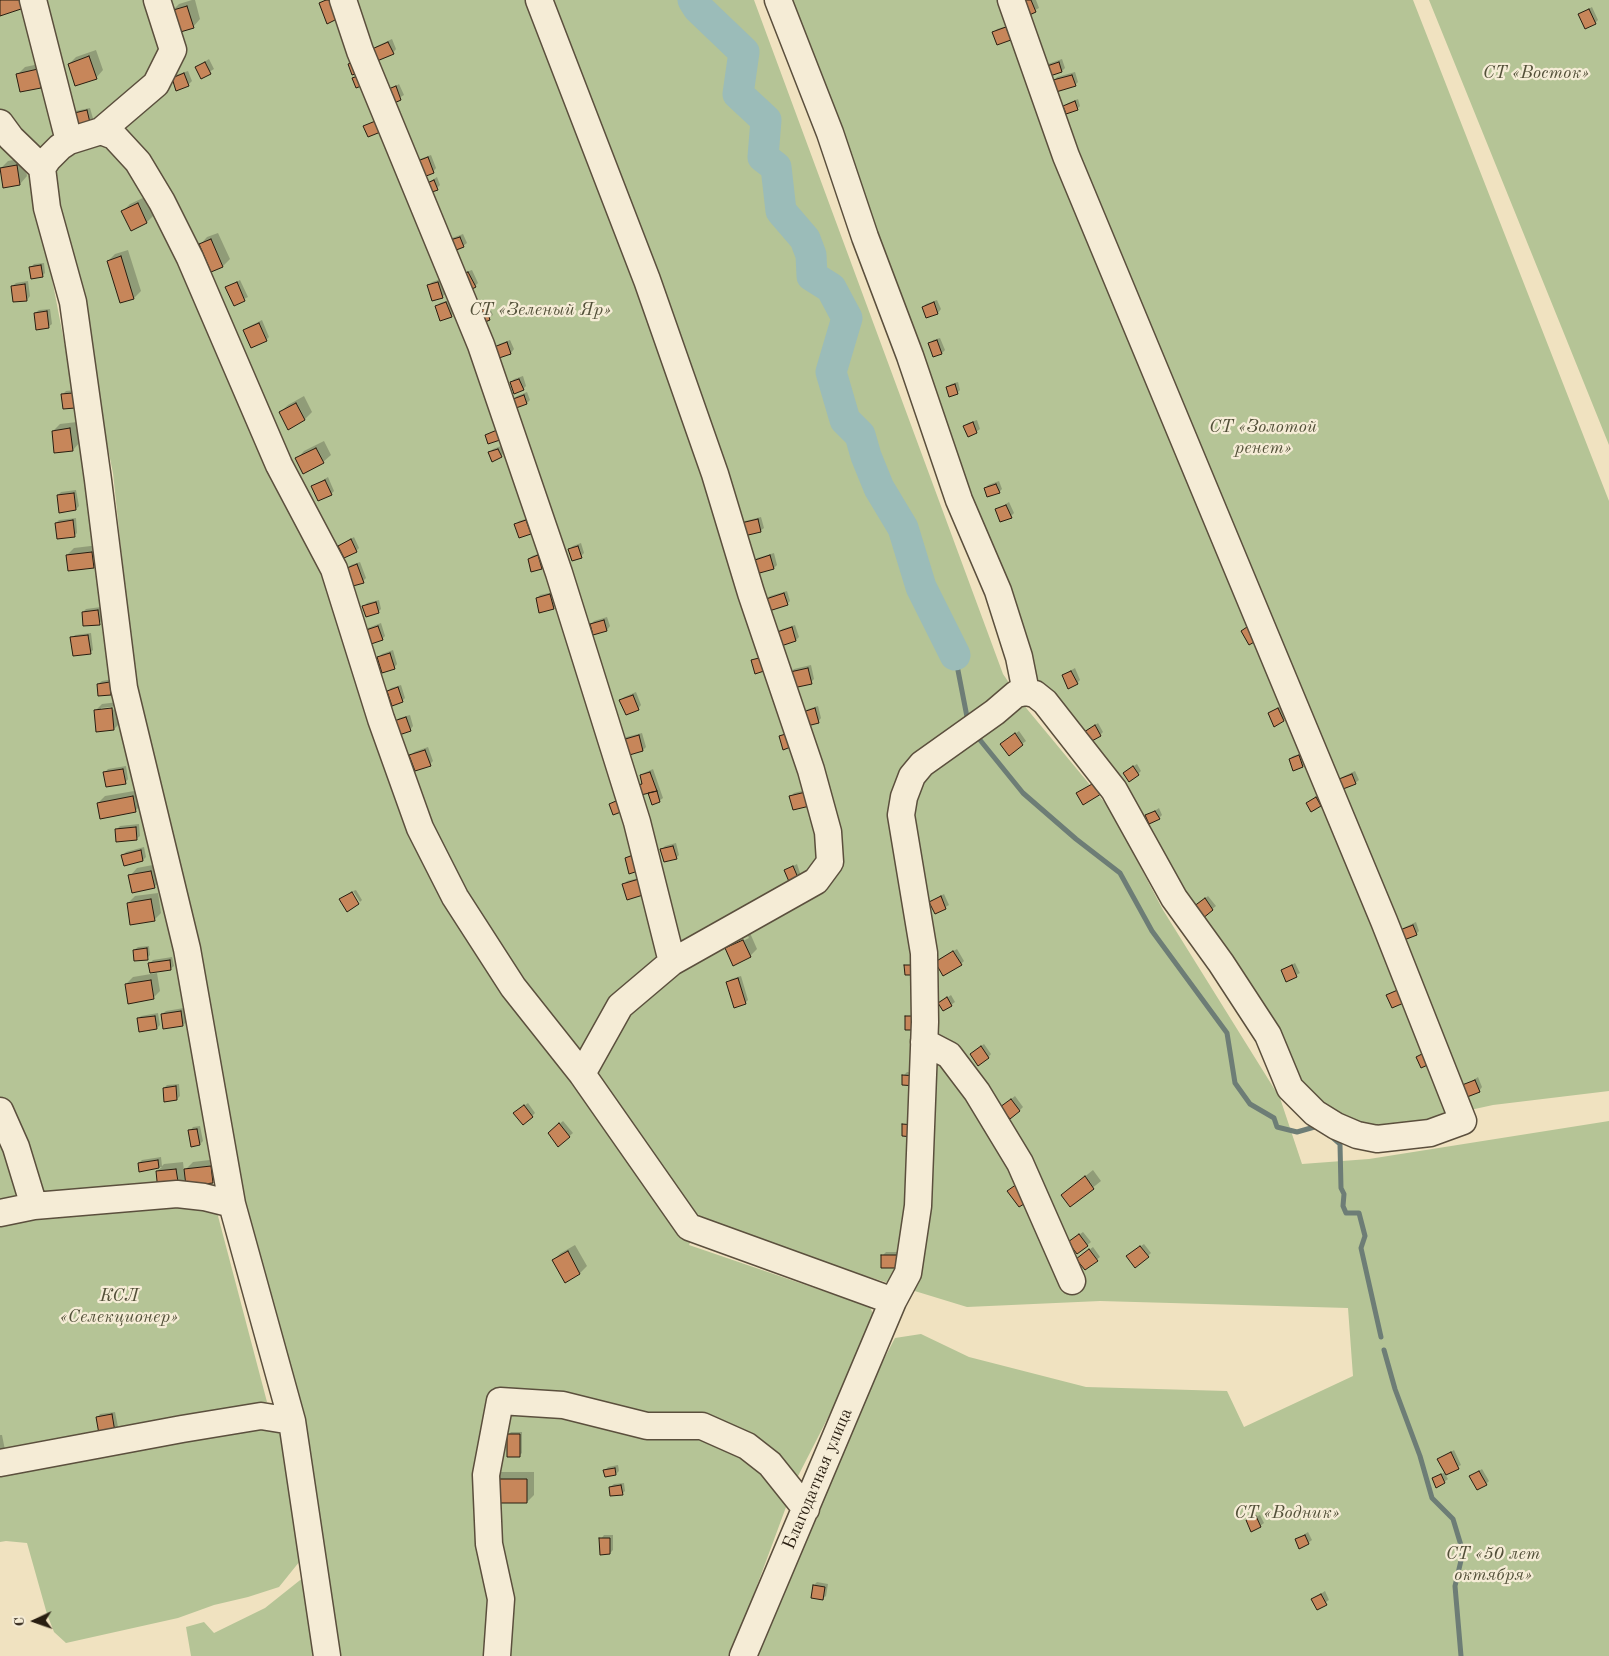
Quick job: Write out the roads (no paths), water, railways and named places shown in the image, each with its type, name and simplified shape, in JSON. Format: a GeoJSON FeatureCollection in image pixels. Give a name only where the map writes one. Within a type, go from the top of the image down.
{"type":"FeatureCollection","features":[{"type":"Feature","properties":{"kind":"street"},"geometry":{"type":"LineString","coordinates":[[33,0],[69,141]]}},
{"type":"Feature","properties":{"kind":"street"},"geometry":{"type":"LineString","coordinates":[[42,168],[60,147],[69,141],[101,131],[156,84],[173,50],[157,0]]}},
{"type":"Feature","properties":{"kind":"street"},"geometry":{"type":"LineString","coordinates":[[343,0],[360,51],[481,344],[560,573],[637,822],[672,962]]}},
{"type":"Feature","properties":{"kind":"street"},"geometry":{"type":"LineString","coordinates":[[539,0],[646,280],[715,474],[751,593],[811,770],[828,832],[830,862],[816,881],[672,962],[620,1006],[582,1074]]}},
{"type":"Feature","properties":{"kind":"street"},"geometry":{"type":"LineString","coordinates":[[778,0],[830,133],[865,237],[910,356],[960,500],[998,591],[1020,657],[1026,692],[1035,694],[1045,702],[1114,790],[1174,898],[1222,963],[1268,1035],[1290,1088],[1315,1113],[1336,1126],[1357,1135],[1377,1139],[1430,1133],[1462,1121],[1384,921],[1066,156],[1010,0]]}},
{"type":"Feature","properties":{"kind":"street"},"geometry":{"type":"LineString","coordinates":[[0,123],[10,138],[42,168],[47,208],[73,302],[124,688],[187,949],[232,1204],[292,1421],[327,1656]]}},
{"type":"Feature","properties":{"kind":"street"},"geometry":{"type":"LineString","coordinates":[[101,131],[114,136],[138,162],[162,202],[190,258],[279,465],[334,569],[381,719],[420,828],[455,898],[513,987],[582,1074],[690,1228],[893,1301]]}},
{"type":"Feature","properties":{"kind":"street","name":"Благодатная улица"},"geometry":{"type":"LineString","coordinates":[[743,1656],[893,1301],[908,1273],[918,1206],[924,1042],[924,953],[901,815],[904,797],[912,776],[922,764],[995,712],[1016,694],[1026,692]]}},
{"type":"Feature","properties":{"kind":"street"},"geometry":{"type":"LineString","coordinates":[[924,1042],[949,1055],[987,1108],[1020,1163],[1072,1281]]}},
{"type":"Feature","properties":{"kind":"street"},"geometry":{"type":"LineString","coordinates":[[0,1111],[16,1147],[34,1206]]}},
{"type":"Feature","properties":{"kind":"street"},"geometry":{"type":"LineString","coordinates":[[0,1213],[34,1206],[177,1194],[204,1197],[232,1204]]}},
{"type":"Feature","properties":{"kind":"street"},"geometry":{"type":"LineString","coordinates":[[497,1656],[501,1599],[489,1544],[486,1475],[500,1401],[563,1405],[647,1426],[702,1426],[747,1446],[763,1458],[806,1509]]}},
{"type":"Feature","properties":{"kind":"street"},"geometry":{"type":"LineString","coordinates":[[0,1463],[261,1416],[292,1421]]}},
{"type":"Feature","properties":{"kind":"waterway"},"geometry":{"type":"LineString","coordinates":[[693,0],[698,8],[744,52],[738,94],[766,120],[763,157],[776,167],[781,211],[805,239],[811,255],[812,276],[831,288],[847,318],[831,372],[845,420],[860,435],[879,488],[903,528],[921,587],[955,655]]}},
{"type":"Feature","properties":{"kind":"waterway"},"geometry":{"type":"LineString","coordinates":[[955,655],[968,722]]}},
{"type":"Feature","properties":{"kind":"waterway"},"geometry":{"type":"LineString","coordinates":[[980,740],[1023,793],[1076,839],[1120,873],[1152,931],[1227,1033],[1235,1083],[1250,1104],[1274,1118],[1277,1127],[1297,1132],[1318,1126]]}},
{"type":"Feature","properties":{"kind":"waterway"},"geometry":{"type":"LineString","coordinates":[[1332,1137],[1340,1144],[1341,1188],[1344,1194],[1343,1206],[1346,1213],[1359,1213],[1365,1236],[1361,1248],[1381,1337]]}},
{"type":"Feature","properties":{"kind":"waterway"},"geometry":{"type":"LineString","coordinates":[[1384,1350],[1395,1389],[1420,1456],[1432,1498],[1453,1519],[1463,1552],[1455,1586],[1461,1656]]}},
{"type":"Feature","properties":{"kind":"park label","name":"СТ «Восток»"},"geometry":{"type":"Point","coordinates":[1536,73]}},
{"type":"Feature","properties":{"kind":"park label","name":"СТ «Зеленый Яр»"},"geometry":{"type":"Point","coordinates":[540,310]}},
{"type":"Feature","properties":{"kind":"park label","name":"СТ «Золотой ренет»"},"geometry":{"type":"Point","coordinates":[1263,437]}},
{"type":"Feature","properties":{"kind":"park label","name":"КСЛ «Селекционер»"},"geometry":{"type":"Point","coordinates":[119,1306]}},
{"type":"Feature","properties":{"kind":"park label","name":"СТ «Водник»"},"geometry":{"type":"Point","coordinates":[1287,1513]}},
{"type":"Feature","properties":{"kind":"park label","name":"СТ «50 лет октября»"},"geometry":{"type":"Point","coordinates":[1493,1564]}}]}
